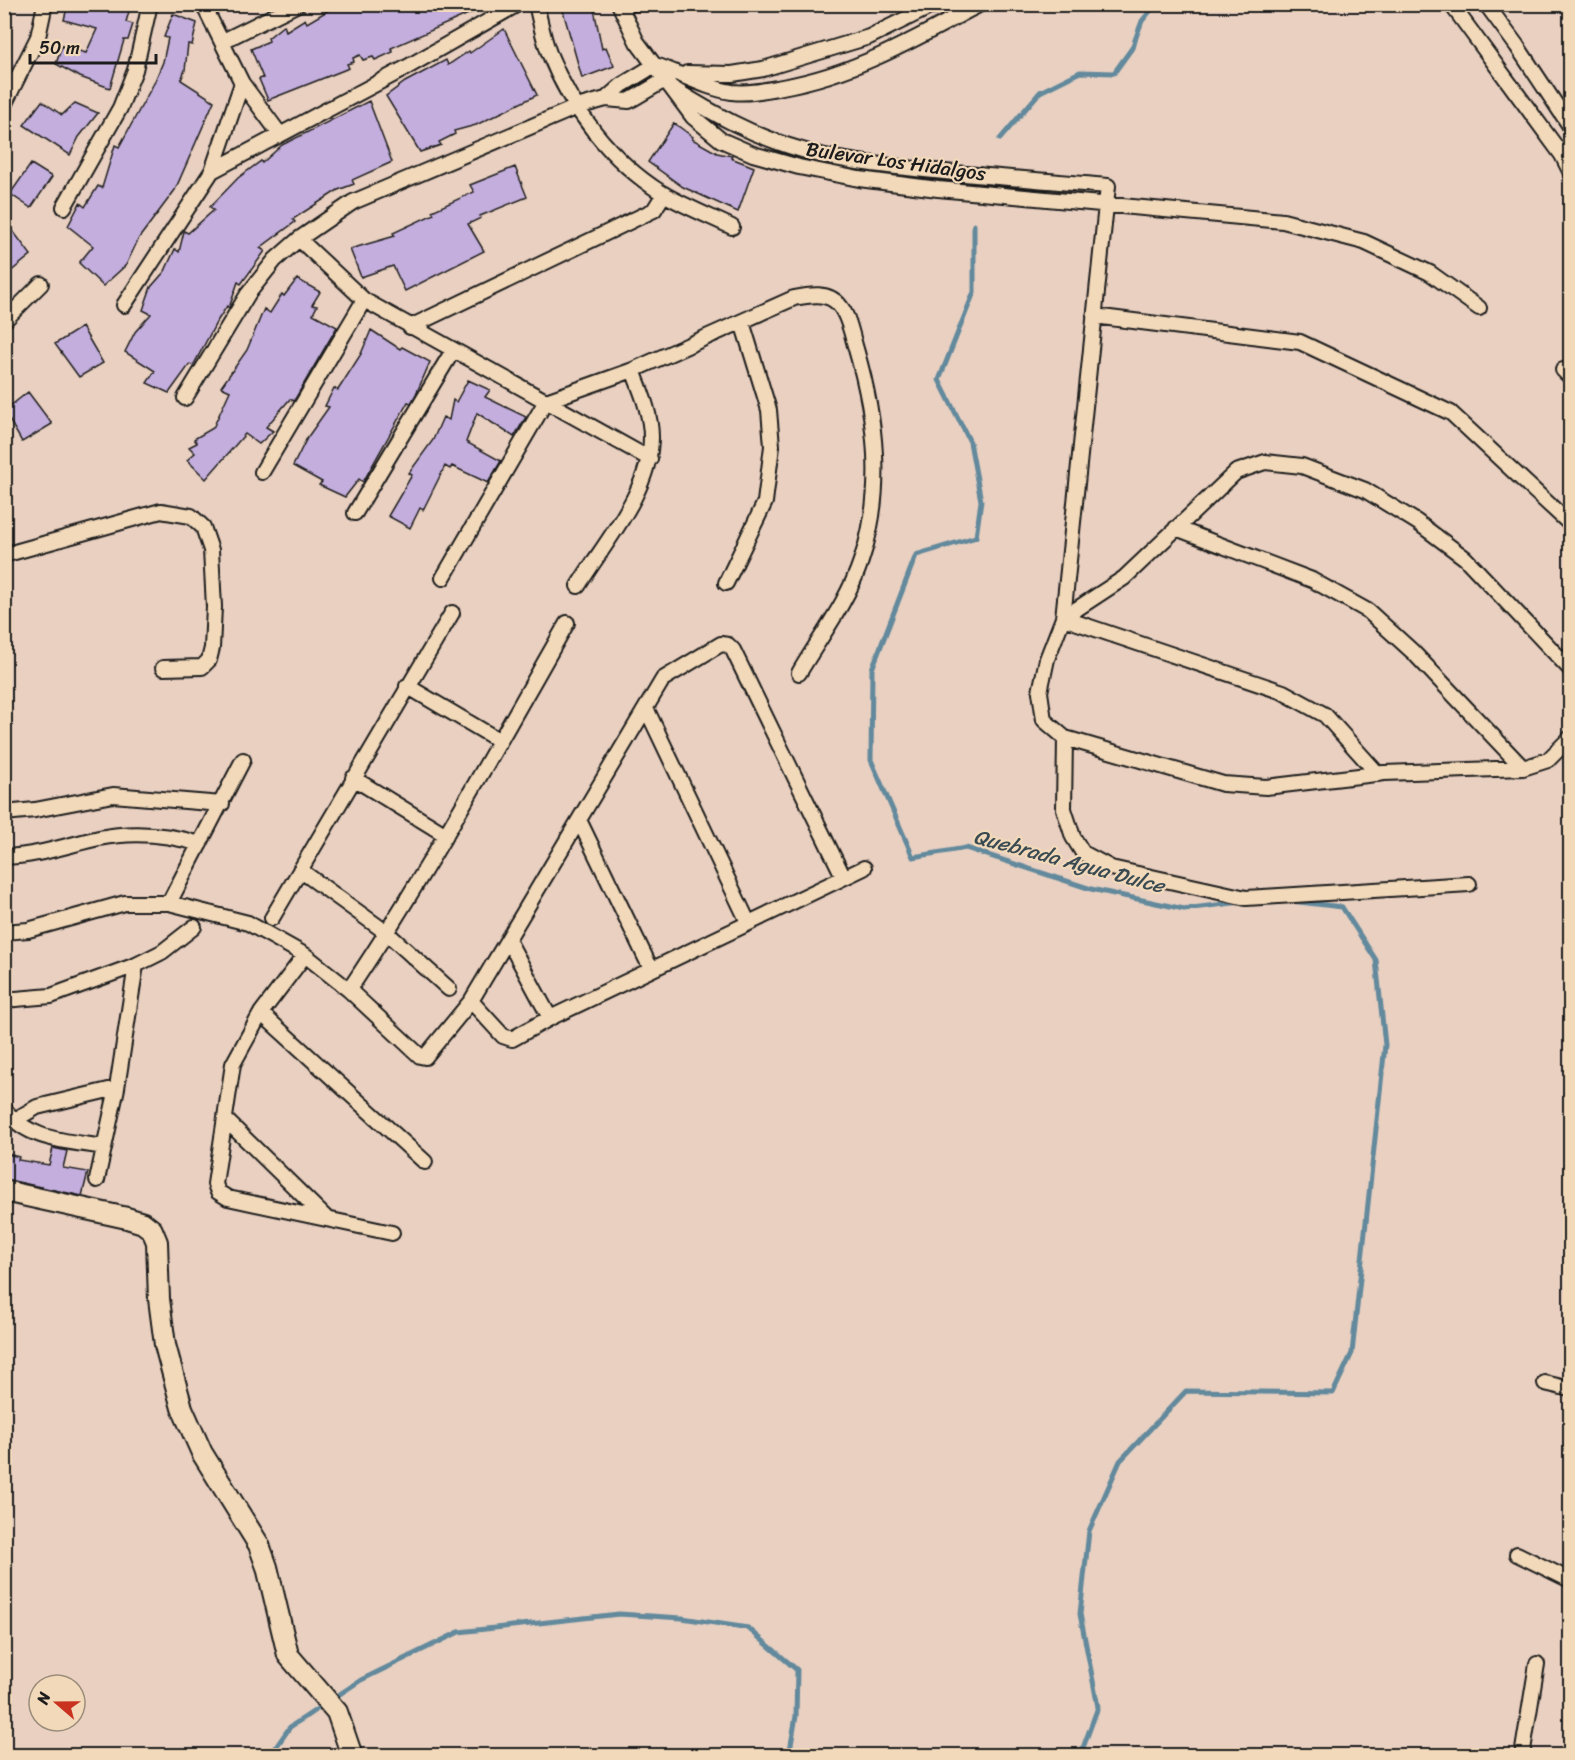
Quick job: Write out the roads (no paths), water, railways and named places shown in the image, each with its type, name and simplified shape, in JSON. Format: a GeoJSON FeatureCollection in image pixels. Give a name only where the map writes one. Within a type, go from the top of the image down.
{"type":"FeatureCollection","features":[{"type":"Feature","properties":{"kind":"street"},"geometry":{"type":"LineString","coordinates":[[4,105],[38,37],[45,4]]}},
{"type":"Feature","properties":{"kind":"street"},"geometry":{"type":"LineString","coordinates":[[64,207],[120,108],[135,70],[150,4]]}},
{"type":"Feature","properties":{"kind":"street"},"geometry":{"type":"LineString","coordinates":[[203,4],[242,83],[279,133]]}},
{"type":"Feature","properties":{"kind":"street"},"geometry":{"type":"LineString","coordinates":[[223,41],[298,4]]}},
{"type":"Feature","properties":{"kind":"street"},"geometry":{"type":"LineString","coordinates":[[536,4],[549,53],[577,107],[603,142],[637,176],[664,194],[732,227]]}},
{"type":"Feature","properties":{"kind":"street"},"geometry":{"type":"LineString","coordinates":[[681,73],[732,74],[763,69],[869,37],[936,4]]}},
{"type":"Feature","properties":{"kind":"street"},"geometry":{"type":"LineString","coordinates":[[606,99],[622,85],[655,65],[681,73],[714,88],[734,92],[756,92],[847,71],[897,49],[980,4]]}},
{"type":"Feature","properties":{"kind":"street"},"geometry":{"type":"LineString","coordinates":[[1451,4],[1562,155],[1570,171]]}},
{"type":"Feature","properties":{"kind":"street"},"geometry":{"type":"LineString","coordinates":[[1486,4],[1570,126]]}},
{"type":"Feature","properties":{"kind":"street"},"geometry":{"type":"LineString","coordinates":[[212,171],[279,133],[402,70],[512,5]]}},
{"type":"Feature","properties":{"kind":"street","name":"Bulevar Los Hidalgos"},"geometry":{"type":"LineString","coordinates":[[620,6],[637,42],[693,117],[721,140],[753,154],[799,167],[859,179],[938,189],[1283,220],[1364,242],[1430,273],[1479,308]]}},
{"type":"Feature","properties":{"kind":"street"},"geometry":{"type":"LineString","coordinates":[[124,305],[212,171],[242,83]]}},
{"type":"Feature","properties":{"kind":"street"},"geometry":{"type":"LineString","coordinates":[[185,398],[248,294],[275,260],[299,239],[353,202],[577,107],[606,99],[629,101],[668,84]]}},
{"type":"Feature","properties":{"kind":"street","name":"Bulevar Los Hidalgos"},"geometry":{"type":"LineString","coordinates":[[668,84],[725,121],[799,149],[855,162],[939,172],[1108,186],[1106,205]]}},
{"type":"Feature","properties":{"kind":"street"},"geometry":{"type":"LineString","coordinates":[[706,110],[707,95],[714,88]]}},
{"type":"Feature","properties":{"kind":"street"},"geometry":{"type":"LineString","coordinates":[[411,327],[654,210],[664,194]]}},
{"type":"Feature","properties":{"kind":"street"},"geometry":{"type":"LineString","coordinates":[[1106,205],[1063,618],[1047,659],[1040,692],[1044,720],[1065,738],[1223,784],[1266,787],[1378,774],[1523,768],[1548,760],[1570,738]]}},
{"type":"Feature","properties":{"kind":"street"},"geometry":{"type":"LineString","coordinates":[[299,239],[364,300],[452,352],[650,459]]}},
{"type":"Feature","properties":{"kind":"street"},"geometry":{"type":"LineString","coordinates":[[4,321],[41,284]]}},
{"type":"Feature","properties":{"kind":"street"},"geometry":{"type":"LineString","coordinates":[[443,578],[546,401],[633,370],[794,298],[819,294],[840,305],[851,330],[869,392],[877,459],[875,494],[862,560],[848,591],[799,673]]}},
{"type":"Feature","properties":{"kind":"street"},"geometry":{"type":"LineString","coordinates":[[262,472],[364,300]]}},
{"type":"Feature","properties":{"kind":"street"},"geometry":{"type":"LineString","coordinates":[[1094,316],[1300,342],[1451,412],[1570,524]]}},
{"type":"Feature","properties":{"kind":"street"},"geometry":{"type":"LineString","coordinates":[[726,583],[765,502],[772,446],[769,410],[742,322]]}},
{"type":"Feature","properties":{"kind":"street"},"geometry":{"type":"LineString","coordinates":[[355,513],[452,352]]}},
{"type":"Feature","properties":{"kind":"street"},"geometry":{"type":"LineString","coordinates":[[578,586],[641,486],[650,459],[651,435],[646,403],[633,370]]}},
{"type":"Feature","properties":{"kind":"street"},"geometry":{"type":"LineString","coordinates":[[1063,618],[1124,578],[1236,472],[1265,462],[1302,466],[1365,490],[1417,522],[1465,558],[1570,669]]}},
{"type":"Feature","properties":{"kind":"street"},"geometry":{"type":"LineString","coordinates":[[4,555],[113,522],[161,511],[191,516],[204,527],[211,550],[214,607],[212,648],[209,660],[202,667],[163,668]]}},
{"type":"Feature","properties":{"kind":"street"},"geometry":{"type":"LineString","coordinates":[[1176,528],[1312,580],[1368,611],[1413,652],[1523,768]]}},
{"type":"Feature","properties":{"kind":"street"},"geometry":{"type":"LineString","coordinates":[[272,918],[452,613]]}},
{"type":"Feature","properties":{"kind":"street"},"geometry":{"type":"LineString","coordinates":[[1063,618],[1283,692],[1325,715],[1378,774]]}},
{"type":"Feature","properties":{"kind":"street"},"geometry":{"type":"LineString","coordinates":[[349,990],[387,933],[446,835],[567,623]]}},
{"type":"Feature","properties":{"kind":"street"},"geometry":{"type":"LineString","coordinates":[[4,932],[28,930],[125,903],[169,903],[248,923],[305,955],[349,990],[422,1057],[471,1001],[663,679],[720,644],[728,645],[733,650],[843,876]]}},
{"type":"Feature","properties":{"kind":"street"},"geometry":{"type":"LineString","coordinates":[[407,686],[500,741]]}},
{"type":"Feature","properties":{"kind":"street"},"geometry":{"type":"LineString","coordinates":[[646,708],[748,922]]}},
{"type":"Feature","properties":{"kind":"street"},"geometry":{"type":"LineString","coordinates":[[1065,738],[1064,809],[1073,837],[1083,853],[1111,868],[1245,898],[1469,884]]}},
{"type":"Feature","properties":{"kind":"street"},"geometry":{"type":"LineString","coordinates":[[169,903],[243,760]]}},
{"type":"Feature","properties":{"kind":"street"},"geometry":{"type":"LineString","coordinates":[[353,778],[446,835]]}},
{"type":"Feature","properties":{"kind":"street"},"geometry":{"type":"LineString","coordinates":[[4,813],[35,810],[113,795],[222,804]]}},
{"type":"Feature","properties":{"kind":"street"},"geometry":{"type":"LineString","coordinates":[[579,820],[651,969]]}},
{"type":"Feature","properties":{"kind":"street"},"geometry":{"type":"LineString","coordinates":[[4,857],[33,856],[101,838],[138,834],[172,836],[200,844]]}},
{"type":"Feature","properties":{"kind":"street"},"geometry":{"type":"LineString","coordinates":[[471,1001],[507,1038],[512,1039],[550,1018],[843,876],[864,868]]}},
{"type":"Feature","properties":{"kind":"street"},"geometry":{"type":"LineString","coordinates":[[300,870],[387,933],[449,989]]}},
{"type":"Feature","properties":{"kind":"street"},"geometry":{"type":"LineString","coordinates":[[4,1000],[51,996],[136,965],[162,952],[194,927]]}},
{"type":"Feature","properties":{"kind":"street"},"geometry":{"type":"LineString","coordinates":[[508,940],[550,1018]]}},
{"type":"Feature","properties":{"kind":"street"},"geometry":{"type":"LineString","coordinates":[[305,955],[261,1012],[233,1064],[215,1184],[218,1192],[228,1198],[392,1233]]}},
{"type":"Feature","properties":{"kind":"street"},"geometry":{"type":"LineString","coordinates":[[97,1180],[117,1088],[136,965]]}},
{"type":"Feature","properties":{"kind":"street"},"geometry":{"type":"LineString","coordinates":[[261,1012],[425,1162]]}},
{"type":"Feature","properties":{"kind":"street"},"geometry":{"type":"LineString","coordinates":[[13,1121],[37,1107],[117,1088]]}},
{"type":"Feature","properties":{"kind":"street"},"geometry":{"type":"LineString","coordinates":[[4,1109],[13,1121],[38,1136],[104,1147]]}},
{"type":"Feature","properties":{"kind":"street"},"geometry":{"type":"LineString","coordinates":[[226,1120],[325,1218]]}},
{"type":"Feature","properties":{"kind":"street"},"geometry":{"type":"LineString","coordinates":[[4,1191],[127,1218],[143,1223],[152,1230],[157,1242],[159,1299],[165,1345],[182,1408],[202,1453],[259,1545],[267,1566],[283,1642],[288,1655],[337,1712],[352,1755]]}},
{"type":"Feature","properties":{"kind":"street"},"geometry":{"type":"LineString","coordinates":[[1545,1383],[1570,1389]]}},
{"type":"Feature","properties":{"kind":"street"},"geometry":{"type":"LineString","coordinates":[[1517,1554],[1570,1580]]}},
{"type":"Feature","properties":{"kind":"street"},"geometry":{"type":"LineString","coordinates":[[1522,1755],[1537,1664]]}},
{"type":"Feature","properties":{"kind":"lane"},"geometry":{"type":"LineString","coordinates":[[620,6],[661,4]]}},
{"type":"Feature","properties":{"kind":"waterway","name":"Quebrada Agua Dulce"},"geometry":{"type":"LineString","coordinates":[[1000,139],[1040,92],[1080,72],[1114,73],[1132,48],[1142,21],[1156,4]]}},
{"type":"Feature","properties":{"kind":"waterway","name":"Quebrada Agua Dulce"},"geometry":{"type":"LineString","coordinates":[[974,225],[974,292],[939,380],[970,442],[981,501],[976,537],[916,555],[872,669],[871,760],[913,857],[966,848],[1091,889],[1184,909],[1241,902]]}},
{"type":"Feature","properties":{"kind":"waterway","name":"Quebrada Agua Dulce"},"geometry":{"type":"LineString","coordinates":[[1080,1756],[1098,1707],[1080,1614],[1089,1531],[1120,1461],[1186,1391],[1333,1393],[1352,1353],[1385,1045],[1376,960],[1342,907],[1291,901]]}},
{"type":"Feature","properties":{"kind":"waterway","name":"Quebrada Agua Dulce"},"geometry":{"type":"LineString","coordinates":[[274,1756],[274,1750],[290,1727],[361,1680],[459,1632],[619,1614],[682,1618],[748,1628],[797,1670],[796,1716],[789,1756]]}}]}
